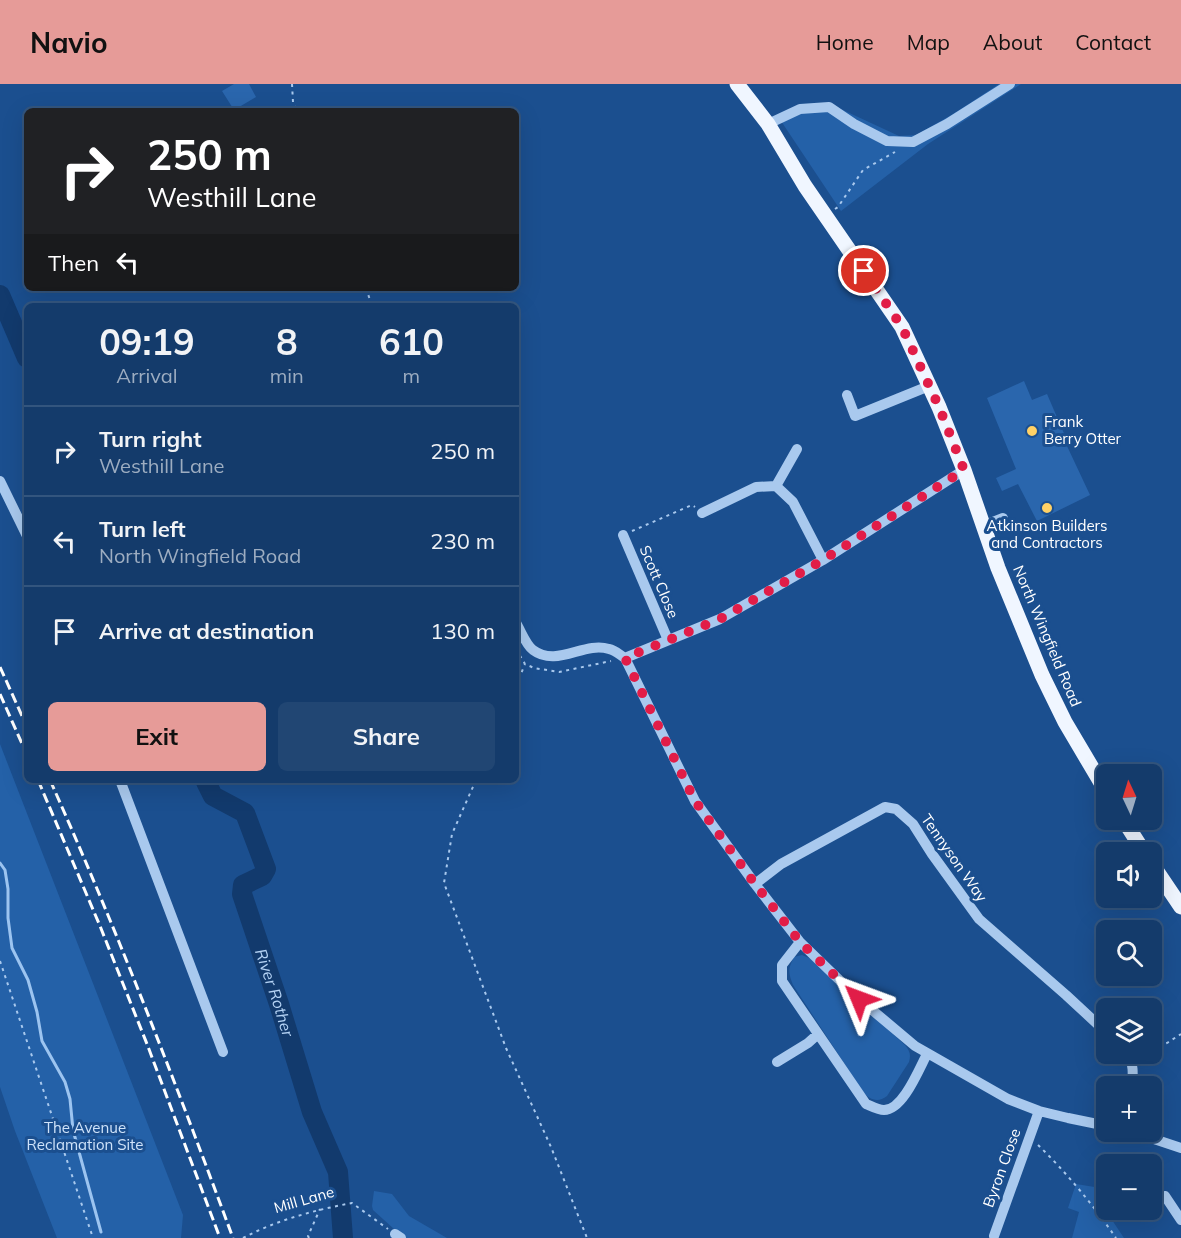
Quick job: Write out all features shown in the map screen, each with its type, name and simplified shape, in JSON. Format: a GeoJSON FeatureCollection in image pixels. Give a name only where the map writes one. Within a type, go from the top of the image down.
{"type":"FeatureCollection","features":[{"type":"Feature","properties":{"kind":"main road","name":"North Wingfield Road"},"geometry":{"type":"LineString","coordinates":[[737,84],[768,124],[805,186],[902,327],[959,443],[964,470],[998,568],[1042,675],[1065,722],[1096,774]]}},
{"type":"Feature","properties":{"kind":"main road"},"geometry":{"type":"LineString","coordinates":[[1162,879],[1181,907]]}},
{"type":"Feature","properties":{"kind":"street"},"geometry":{"type":"LineString","coordinates":[[768,124],[800,109],[829,107],[854,124],[887,141],[913,142],[947,124],[1010,84]]}},
{"type":"Feature","properties":{"kind":"street"},"geometry":{"type":"LineString","coordinates":[[846,395],[855,416],[929,386]]}},
{"type":"Feature","properties":{"kind":"street"},"geometry":{"type":"LineString","coordinates":[[776,486],[797,449]]}},
{"type":"Feature","properties":{"kind":"street"},"geometry":{"type":"LineString","coordinates":[[625,658],[720,619],[823,560],[964,470]]}},
{"type":"Feature","properties":{"kind":"street"},"geometry":{"type":"LineString","coordinates":[[0,481],[24,530]]}},
{"type":"Feature","properties":{"kind":"street"},"geometry":{"type":"LineString","coordinates":[[702,513],[756,487],[776,486],[793,502],[823,560]]}},
{"type":"Feature","properties":{"kind":"street"},"geometry":{"type":"LineString","coordinates":[[983,526],[1003,518]]}},
{"type":"Feature","properties":{"kind":"street","name":"Scott Close"},"geometry":{"type":"LineString","coordinates":[[623,536],[668,640]]}},
{"type":"Feature","properties":{"kind":"street"},"geometry":{"type":"LineString","coordinates":[[519,628],[531,649],[544,657],[563,656],[593,647],[610,649],[625,658],[695,801],[800,942],[859,999],[915,1046],[1008,1099],[1039,1111],[1096,1124]]}},
{"type":"Feature","properties":{"kind":"street"},"geometry":{"type":"LineString","coordinates":[[121,783],[222,1052]]}},
{"type":"Feature","properties":{"kind":"street","name":"Tennyson Way"},"geometry":{"type":"LineString","coordinates":[[755,884],[781,864],[885,807],[897,809],[913,824],[979,919],[1096,1024]]}},
{"type":"Feature","properties":{"kind":"street"},"geometry":{"type":"LineString","coordinates":[[800,942],[782,965],[782,981],[866,1104],[883,1110],[895,1107],[908,1091],[927,1054]]}},
{"type":"Feature","properties":{"kind":"street"},"geometry":{"type":"LineString","coordinates":[[777,1062],[818,1034]]}},
{"type":"Feature","properties":{"kind":"street","name":"Byron Close"},"geometry":{"type":"LineString","coordinates":[[994,1236],[1039,1111]]}},
{"type":"Feature","properties":{"kind":"street"},"geometry":{"type":"LineString","coordinates":[[1162,1142],[1181,1148]]}},
{"type":"Feature","properties":{"kind":"street"},"geometry":{"type":"LineString","coordinates":[[1165,1196],[1181,1220]]}},
{"type":"Feature","properties":{"kind":"path"},"geometry":{"type":"LineString","coordinates":[[292,84],[296,108]]}},
{"type":"Feature","properties":{"kind":"path"},"geometry":{"type":"LineString","coordinates":[[825,215],[838,207],[863,170],[913,142]]}},
{"type":"Feature","properties":{"kind":"path"},"geometry":{"type":"LineString","coordinates":[[623,536],[692,505],[702,513]]}},
{"type":"Feature","properties":{"kind":"path"},"geometry":{"type":"LineString","coordinates":[[519,653],[525,664],[534,668],[559,672],[625,658]]}},
{"type":"Feature","properties":{"kind":"path"},"geometry":{"type":"LineString","coordinates":[[519,679],[525,664]]}},
{"type":"Feature","properties":{"kind":"path"},"geometry":{"type":"LineString","coordinates":[[475,783],[452,834],[444,883],[506,1048],[551,1147],[587,1238]]}},
{"type":"Feature","properties":{"kind":"path"},"geometry":{"type":"LineString","coordinates":[[0,962],[93,1238]]}},
{"type":"Feature","properties":{"kind":"path"},"geometry":{"type":"LineString","coordinates":[[1162,1045],[1181,1034]]}},
{"type":"Feature","properties":{"kind":"path"},"geometry":{"type":"LineString","coordinates":[[1029,1137],[1052,1159],[1104,1220],[1116,1238]]}},
{"type":"Feature","properties":{"kind":"path","name":"Mill Lane"},"geometry":{"type":"LineString","coordinates":[[243,1238],[259,1230],[320,1209],[352,1203],[398,1236]]}},
{"type":"Feature","properties":{"kind":"path"},"geometry":{"type":"LineString","coordinates":[[309,1238],[320,1209]]}},
{"type":"Feature","properties":{"kind":"green space"},"geometry":{"type":"Polygon","coordinates":[[[999,84],[1021,84],[928,144],[841,211],[777,115],[830,104],[899,136],[916,135],[999,84]]]}},
{"type":"Feature","properties":{"kind":"green space","name":"The Avenue Reclamation Site"},"geometry":{"type":"Polygon","coordinates":[[[0,744],[183,1215],[181,1238],[57,1238],[15,1131],[0,1087],[0,744]]]}},
{"type":"Feature","properties":{"kind":"green space"},"geometry":{"type":"Polygon","coordinates":[[[802,955],[811,959],[908,1049],[909,1062],[884,1098],[874,1100],[863,1092],[793,985],[789,971],[794,957],[802,955]]]}},
{"type":"Feature","properties":{"kind":"green space"},"geometry":{"type":"Polygon","coordinates":[[[1076,1184],[1096,1187],[1096,1220],[1112,1220],[1124,1238],[1072,1238],[1079,1212],[1068,1208],[1076,1184]]]}},
{"type":"Feature","properties":{"kind":"green space"},"geometry":{"type":"Polygon","coordinates":[[[374,1191],[392,1194],[409,1216],[447,1238],[404,1238],[373,1210],[374,1191]]]}},
{"type":"Feature","properties":{"kind":"building"},"geometry":{"type":"Polygon","coordinates":[[[234,84],[249,84],[256,97],[237,108],[233,108],[222,91],[234,84]]]}},
{"type":"Feature","properties":{"kind":"building"},"geometry":{"type":"Polygon","coordinates":[[[1024,381],[1032,400],[1047,394],[1069,445],[1067,446],[1090,495],[1037,521],[1018,484],[1002,491],[996,478],[1016,469],[987,398],[1024,381]]]}},
{"type":"Feature","properties":{"kind":"waterway","name":"River Rother"},"geometry":{"type":"LineString","coordinates":[[0,295],[24,351]]}},
{"type":"Feature","properties":{"kind":"waterway","name":"River Rother"},"geometry":{"type":"LineString","coordinates":[[206,783],[213,796],[245,813],[266,869],[262,876],[243,885],[242,894],[312,1112],[338,1172],[343,1238]]}},
{"type":"Feature","properties":{"kind":"waterway"},"geometry":{"type":"LineString","coordinates":[[0,863],[5,870],[8,889],[8,918],[12,948],[28,980],[42,1041],[65,1082],[70,1099],[73,1130],[101,1232]]}},
{"type":"Feature","properties":{"kind":"railway"},"geometry":{"type":"LineString","coordinates":[[0,667],[24,720]]}},
{"type":"Feature","properties":{"kind":"railway"},"geometry":{"type":"LineString","coordinates":[[0,694],[24,748]]}},
{"type":"Feature","properties":{"kind":"railway"},"geometry":{"type":"LineString","coordinates":[[39,783],[147,1044],[220,1238]]}},
{"type":"Feature","properties":{"kind":"railway"},"geometry":{"type":"LineString","coordinates":[[51,783],[145,1008],[233,1238]]}},
{"type":"Feature","properties":{"kind":"place","name":"Frank Berry Otter"},"geometry":{"type":"Point","coordinates":[1032,431]}},
{"type":"Feature","properties":{"kind":"place","name":"Atkinson Builders and Contractors"},"geometry":{"type":"Point","coordinates":[1047,508]}},
{"type":"Feature","properties":{"kind":"route"},"geometry":{"type":"LineString","coordinates":[[859,999],[800,942],[695,801],[625,658],[720,619],[823,560],[964,470],[939,407],[902,327],[864,271]]}}]}
